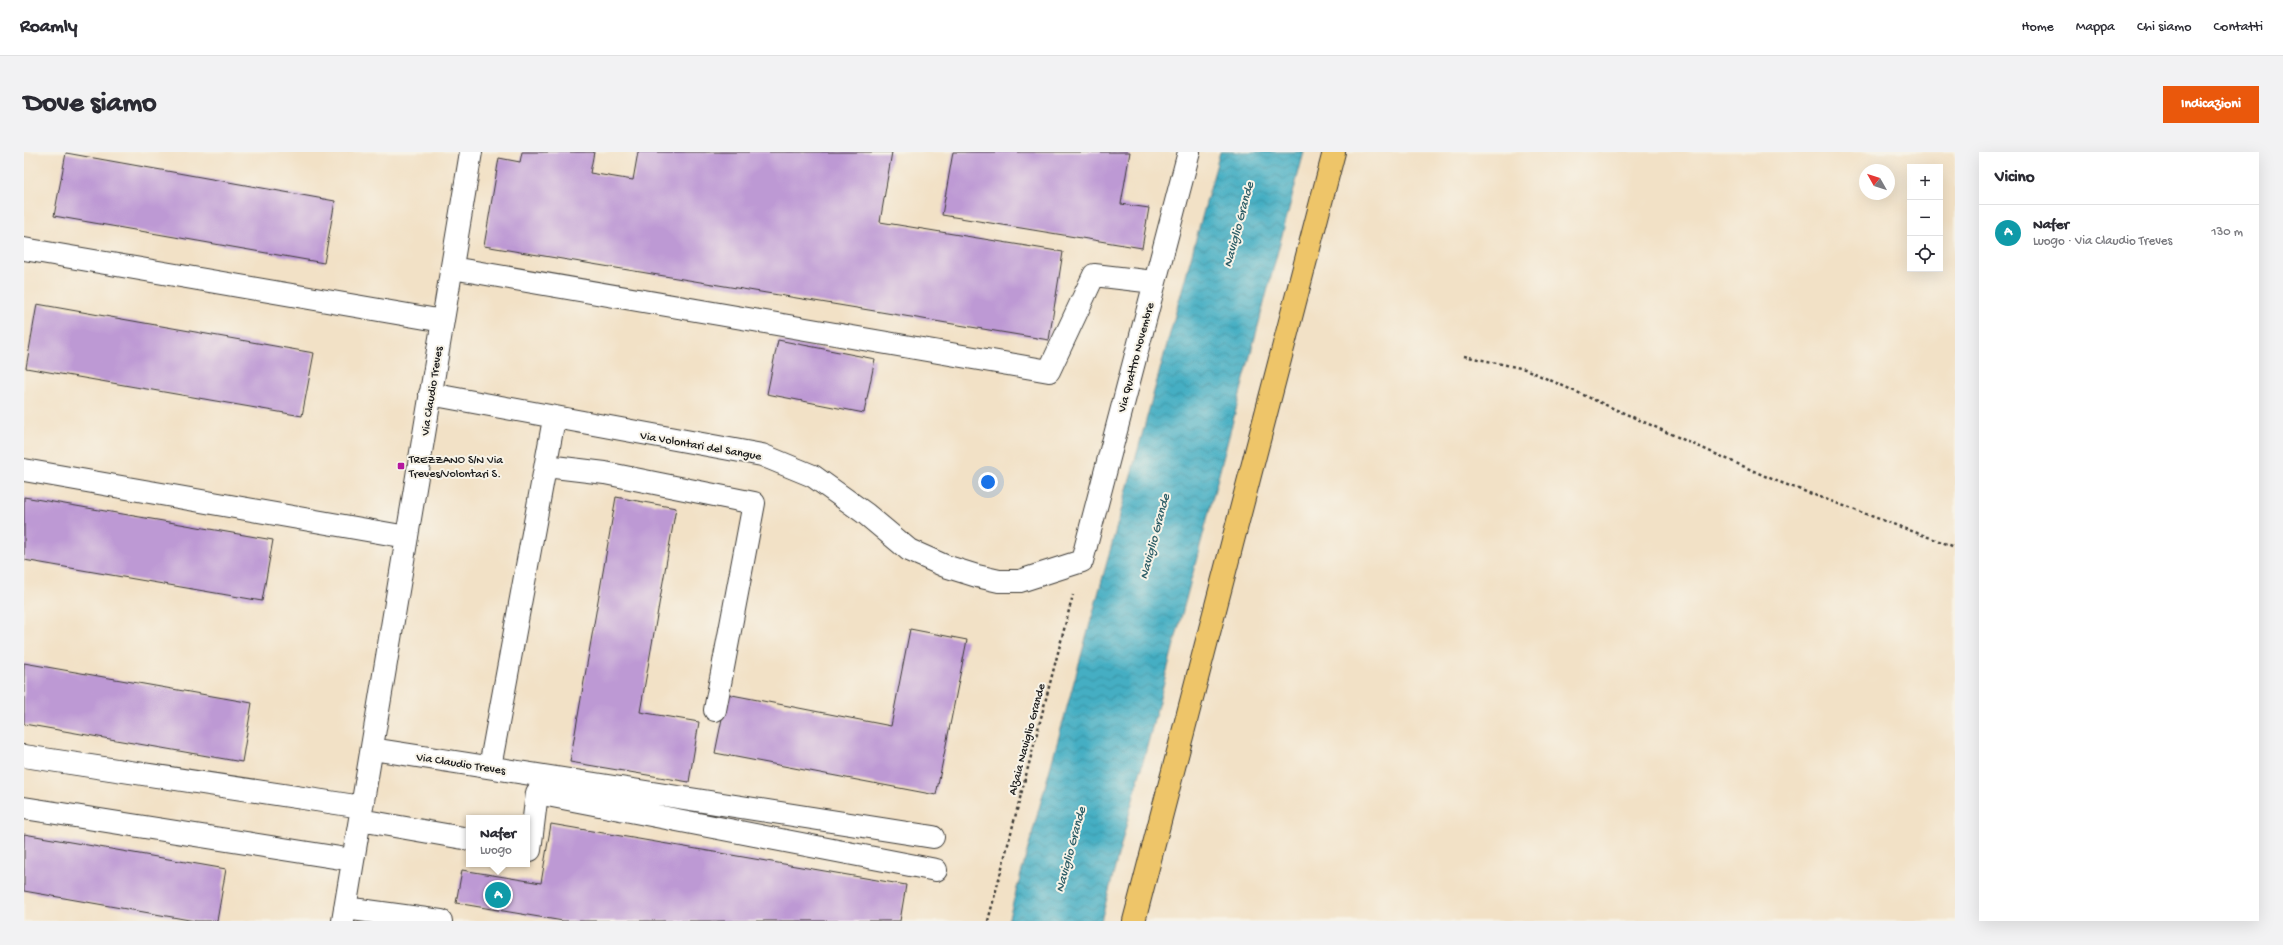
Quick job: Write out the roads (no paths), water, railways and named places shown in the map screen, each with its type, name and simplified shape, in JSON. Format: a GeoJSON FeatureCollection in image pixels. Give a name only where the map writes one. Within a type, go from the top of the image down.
{"type":"FeatureCollection","features":[{"type":"Feature","properties":{"kind":"main road"},"geometry":{"type":"LineString","coordinates":[[1134,921],[1334,152]]}},
{"type":"Feature","properties":{"kind":"street","name":"Via Claudio Treves"},"geometry":{"type":"LineString","coordinates":[[344,914],[471,152]]}},
{"type":"Feature","properties":{"kind":"street","name":"Via Quattro Novembre"},"geometry":{"type":"LineString","coordinates":[[1082,561],[1189,152]]}},
{"type":"Feature","properties":{"kind":"street"},"geometry":{"type":"LineString","coordinates":[[24,249],[443,321]]}},
{"type":"Feature","properties":{"kind":"street"},"geometry":{"type":"LineString","coordinates":[[452,268],[1049,371],[1094,275],[1154,282]]}},
{"type":"Feature","properties":{"kind":"street","name":"Via Volontari del Sangue"},"geometry":{"type":"LineString","coordinates":[[430,394],[762,455],[813,476],[866,514],[909,550],[945,566],[977,576],[999,581],[1020,581],[1082,561]]}},
{"type":"Feature","properties":{"kind":"street"},"geometry":{"type":"LineString","coordinates":[[490,767],[554,418]]}},
{"type":"Feature","properties":{"kind":"street"},"geometry":{"type":"LineString","coordinates":[[546,466],[606,473],[754,503],[715,710]]}},
{"type":"Feature","properties":{"kind":"street"},"geometry":{"type":"LineString","coordinates":[[24,470],[407,537]]}},
{"type":"Feature","properties":{"kind":"street","name":"Via Claudio Treves"},"geometry":{"type":"LineString","coordinates":[[372,749],[933,837]]}},
{"type":"Feature","properties":{"kind":"street"},"geometry":{"type":"LineString","coordinates":[[24,756],[361,814],[466,837]]}},
{"type":"Feature","properties":{"kind":"street"},"geometry":{"type":"LineString","coordinates":[[530,850],[537,793],[936,870]]}},
{"type":"Feature","properties":{"kind":"street"},"geometry":{"type":"LineString","coordinates":[[24,808],[353,860]]}},
{"type":"Feature","properties":{"kind":"street"},"geometry":{"type":"LineString","coordinates":[[344,914],[441,921]]}},
{"type":"Feature","properties":{"kind":"water","name":"Naviglio Grande"},"geometry":{"type":"Polygon","coordinates":[[[1220,152],[1304,152],[1101,921],[1008,921],[1220,152]]]}},
{"type":"Feature","properties":{"kind":"place","name":"TREZZANO S/N Via Treves/Volontari S."},"geometry":{"type":"Point","coordinates":[401,466]}},
{"type":"Feature","properties":{"kind":"place","name":"Nafer"},"geometry":{"type":"Point","coordinates":[498,895]}}]}
